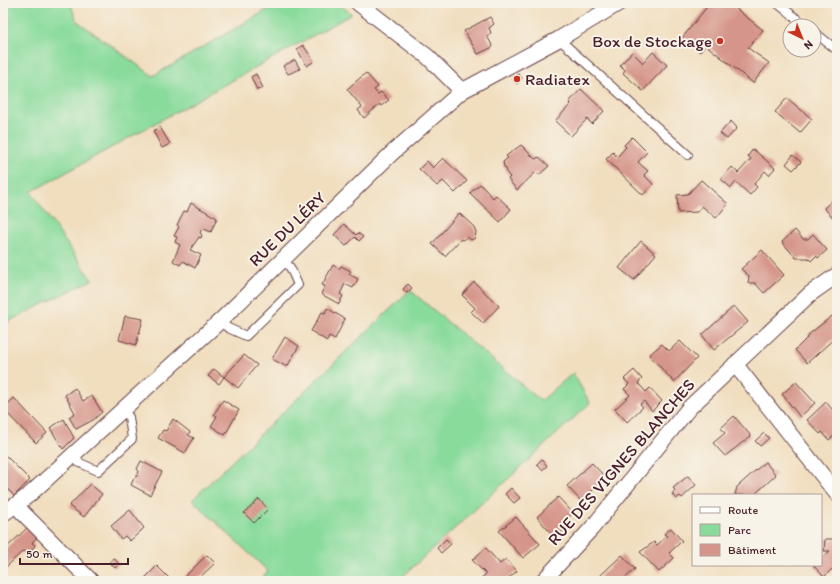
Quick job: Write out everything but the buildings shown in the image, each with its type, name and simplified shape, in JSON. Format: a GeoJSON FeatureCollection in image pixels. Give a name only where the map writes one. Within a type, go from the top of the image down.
{"type":"FeatureCollection","features":[{"type":"Feature","properties":{"kind":"street"},"geometry":{"type":"LineString","coordinates":[[358,3],[428,57],[462,91]]}},
{"type":"Feature","properties":{"kind":"street","name":"RUE DU LÉRY"},"geometry":{"type":"LineString","coordinates":[[3,514],[17,505],[220,321],[391,154],[462,91],[559,39],[619,3]]}},
{"type":"Feature","properties":{"kind":"street","name":"RUE DES VIGNES BLANCHES"},"geometry":{"type":"LineString","coordinates":[[543,581],[592,528],[689,408],[810,294],[837,275]]}},
{"type":"Feature","properties":{"kind":"street"},"geometry":{"type":"LineString","coordinates":[[735,364],[837,494]]}},
{"type":"Feature","properties":{"kind":"street"},"geometry":{"type":"LineString","coordinates":[[17,505],[22,512],[92,581]]}},
{"type":"Feature","properties":{"kind":"lane"},"geometry":{"type":"LineString","coordinates":[[777,3],[796,18]]}},
{"type":"Feature","properties":{"kind":"lane"},"geometry":{"type":"LineString","coordinates":[[822,38],[837,50]]}},
{"type":"Feature","properties":{"kind":"lane"},"geometry":{"type":"LineString","coordinates":[[559,39],[688,155]]}},
{"type":"Feature","properties":{"kind":"lane"},"geometry":{"type":"LineString","coordinates":[[220,321],[228,328],[246,336],[262,321],[298,285],[290,267],[283,260]]}},
{"type":"Feature","properties":{"kind":"lane"},"geometry":{"type":"LineString","coordinates":[[71,456],[78,462],[98,471],[132,439],[129,417],[123,410]]}},
{"type":"Feature","properties":{"kind":"green space"},"geometry":{"type":"Polygon","coordinates":[[[3,3],[70,3],[77,21],[153,76],[279,3],[337,3],[352,14],[31,192],[92,280],[3,324],[3,3]]]}},
{"type":"Feature","properties":{"kind":"green space"},"geometry":{"type":"Polygon","coordinates":[[[410,290],[541,401],[573,373],[590,403],[398,581],[259,581],[268,571],[192,500],[410,290]]]}},
{"type":"Feature","properties":{"kind":"place","name":"Box de Stockage"},"geometry":{"type":"Point","coordinates":[720,41]}},
{"type":"Feature","properties":{"kind":"place","name":"Radiatex"},"geometry":{"type":"Point","coordinates":[517,79]}}]}
